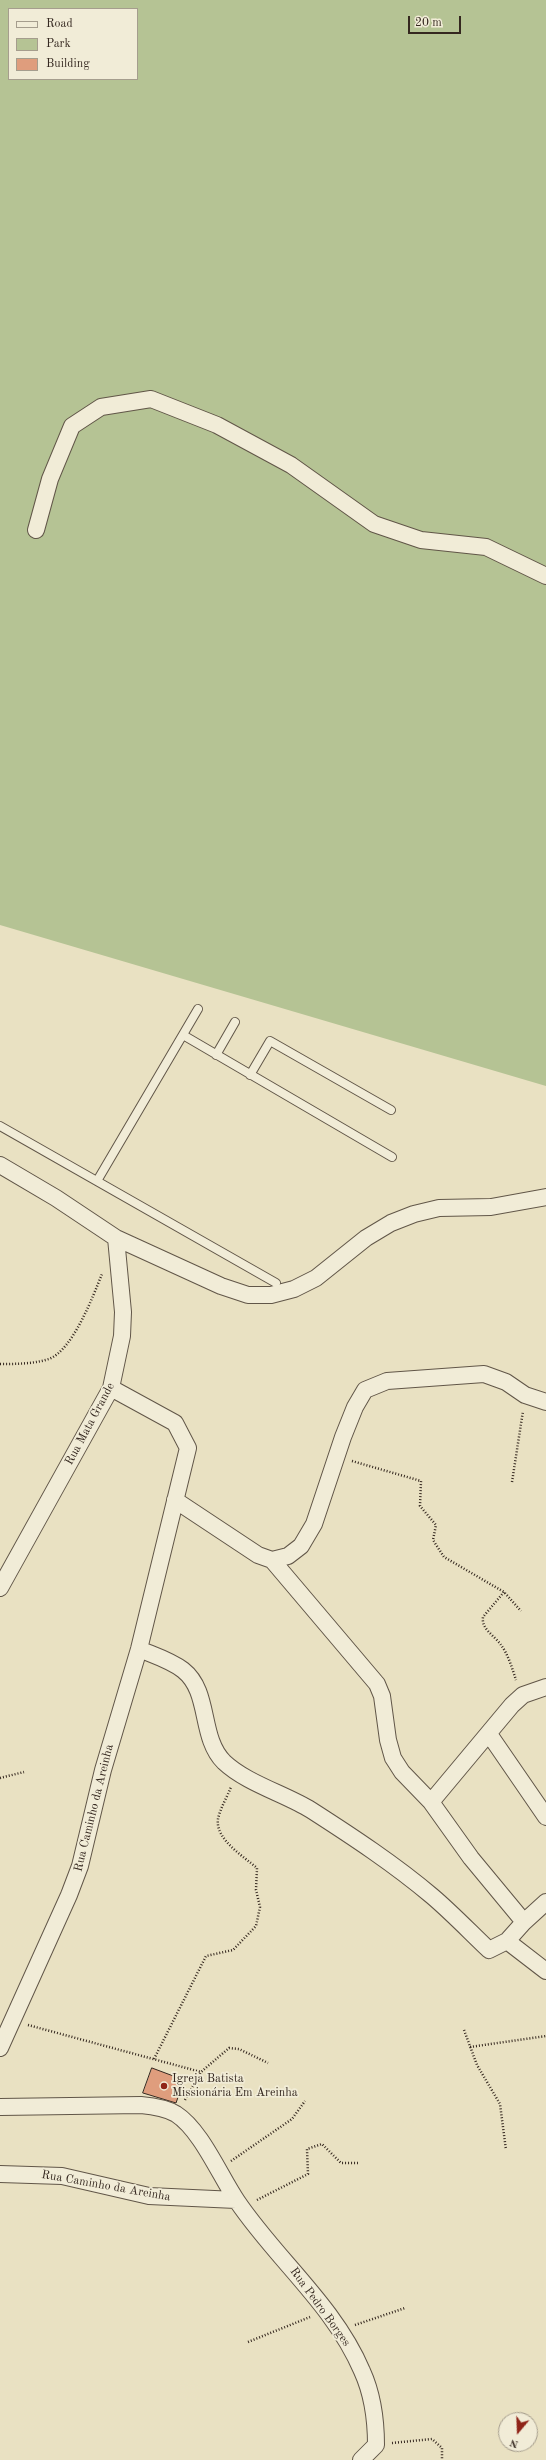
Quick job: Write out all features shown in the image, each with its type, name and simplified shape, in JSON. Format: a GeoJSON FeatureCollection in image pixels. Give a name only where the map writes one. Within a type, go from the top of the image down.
{"type":"FeatureCollection","features":[{"type":"Feature","properties":{"kind":"street"},"geometry":{"type":"LineString","coordinates":[[36,530],[50,479],[72,426],[101,407],[151,399],[217,425],[291,465],[374,524],[421,540],[486,547],[546,576]]}},
{"type":"Feature","properties":{"kind":"street"},"geometry":{"type":"LineString","coordinates":[[1,1167],[56,1198],[116,1238],[221,1286],[248,1295],[272,1295],[294,1290],[316,1278],[366,1238],[391,1223],[414,1214],[439,1208],[491,1206],[546,1197]]}},
{"type":"Feature","properties":{"kind":"street","name":"Rua Mata Grande"},"geometry":{"type":"LineString","coordinates":[[0,1588],[111,1388],[122,1336],[123,1312],[116,1238]]}},
{"type":"Feature","properties":{"kind":"street"},"geometry":{"type":"LineString","coordinates":[[272,1560],[288,1556],[301,1546],[314,1524],[336,1457],[355,1407],[365,1390],[387,1381],[484,1374],[506,1382],[526,1395],[546,1402]]}},
{"type":"Feature","properties":{"kind":"street","name":"Rua Caminho da Areinha"},"geometry":{"type":"LineString","coordinates":[[0,2048],[69,1895],[80,1866],[103,1770],[139,1648],[188,1448],[175,1423],[111,1388]]}},
{"type":"Feature","properties":{"kind":"street"},"geometry":{"type":"LineString","coordinates":[[175,1500],[258,1555],[272,1560],[377,1684],[382,1696],[388,1740],[393,1758],[402,1772],[431,1802],[471,1858],[524,1922]]}},
{"type":"Feature","properties":{"kind":"street"},"geometry":{"type":"LineString","coordinates":[[139,1648],[176,1666],[190,1677],[196,1687],[212,1741],[224,1761],[237,1772],[306,1807],[372,1849],[433,1897],[490,1950],[507,1941],[524,1922],[546,1902]]}},
{"type":"Feature","properties":{"kind":"street"},"geometry":{"type":"LineString","coordinates":[[431,1802],[523,1695],[546,1687]]}},
{"type":"Feature","properties":{"kind":"street"},"geometry":{"type":"LineString","coordinates":[[489,1734],[546,1817]]}},
{"type":"Feature","properties":{"kind":"street"},"geometry":{"type":"LineString","coordinates":[[507,1941],[546,1971]]}},
{"type":"Feature","properties":{"kind":"street"},"geometry":{"type":"LineString","coordinates":[[0,2107],[141,2104],[176,2114]]}},
{"type":"Feature","properties":{"kind":"street","name":"Rua Pedro Borges"},"geometry":{"type":"LineString","coordinates":[[176,2114],[204,2145],[239,2204],[325,2310],[340,2331],[362,2371],[370,2392],[376,2428],[376,2445]]}},
{"type":"Feature","properties":{"kind":"street","name":"Rua Caminho da Areinha"},"geometry":{"type":"LineString","coordinates":[[0,2174],[62,2176],[149,2196],[239,2204]]}},
{"type":"Feature","properties":{"kind":"street"},"geometry":{"type":"LineString","coordinates":[[361,2460],[376,2445]]}},
{"type":"Feature","properties":{"kind":"lane"},"geometry":{"type":"LineString","coordinates":[[97,1181],[198,1009]]}},
{"type":"Feature","properties":{"kind":"lane"},"geometry":{"type":"LineString","coordinates":[[216,1055],[235,1022]]}},
{"type":"Feature","properties":{"kind":"lane"},"geometry":{"type":"LineString","coordinates":[[183,1035],[392,1158]]}},
{"type":"Feature","properties":{"kind":"lane"},"geometry":{"type":"LineString","coordinates":[[250,1075],[270,1041],[391,1110]]}},
{"type":"Feature","properties":{"kind":"lane"},"geometry":{"type":"LineString","coordinates":[[0,1126],[276,1283]]}},
{"type":"Feature","properties":{"kind":"path"},"geometry":{"type":"LineString","coordinates":[[0,1364],[36,1362],[51,1358],[61,1349],[85,1315],[105,1266]]}},
{"type":"Feature","properties":{"kind":"path"},"geometry":{"type":"LineString","coordinates":[[512,1482],[526,1395]]}},
{"type":"Feature","properties":{"kind":"path"},"geometry":{"type":"LineString","coordinates":[[336,1457],[421,1481],[420,1506],[436,1525],[433,1540],[444,1557],[504,1592],[521,1611]]}},
{"type":"Feature","properties":{"kind":"path"},"geometry":{"type":"LineString","coordinates":[[504,1592],[483,1617],[483,1621],[484,1626],[502,1645],[523,1695]]}},
{"type":"Feature","properties":{"kind":"path"},"geometry":{"type":"LineString","coordinates":[[0,1778],[24,1772]]}},
{"type":"Feature","properties":{"kind":"path"},"geometry":{"type":"LineString","coordinates":[[154,2060],[206,1956],[233,1950],[256,1926],[260,1907],[256,1890],[256,1868],[226,1841],[218,1830],[218,1818],[237,1772]]}},
{"type":"Feature","properties":{"kind":"path"},"geometry":{"type":"LineString","coordinates":[[12,2020],[201,2072]]}},
{"type":"Feature","properties":{"kind":"path"},"geometry":{"type":"LineString","coordinates":[[464,2030],[477,2065],[500,2104],[506,2150]]}},
{"type":"Feature","properties":{"kind":"path"},"geometry":{"type":"LineString","coordinates":[[470,2047],[546,2036]]}},
{"type":"Feature","properties":{"kind":"path"},"geometry":{"type":"LineString","coordinates":[[176,2114],[201,2072],[229,2048],[239,2049],[268,2063]]}},
{"type":"Feature","properties":{"kind":"path"},"geometry":{"type":"LineString","coordinates":[[219,2169],[292,2119],[305,2102]]}},
{"type":"Feature","properties":{"kind":"path"},"geometry":{"type":"LineString","coordinates":[[239,2204],[308,2174],[307,2149],[322,2144],[342,2163],[358,2163]]}},
{"type":"Feature","properties":{"kind":"path"},"geometry":{"type":"LineString","coordinates":[[340,2331],[405,2308]]}},
{"type":"Feature","properties":{"kind":"path"},"geometry":{"type":"LineString","coordinates":[[248,2342],[325,2310]]}},
{"type":"Feature","properties":{"kind":"path"},"geometry":{"type":"LineString","coordinates":[[376,2445],[432,2439],[442,2448],[442,2460]]}},
{"type":"Feature","properties":{"kind":"green space"},"geometry":{"type":"Polygon","coordinates":[[[0,0],[546,0],[546,1086],[0,925],[0,0]]]}},
{"type":"Feature","properties":{"kind":"building","name":"Igreja Batista Missionária Em Areinha"},"geometry":{"type":"Polygon","coordinates":[[[152,2068],[184,2080],[176,2103],[143,2093],[152,2068]]]}},
{"type":"Feature","properties":{"kind":"place","name":"Igreja Batista Missionária Em Areinha"},"geometry":{"type":"Point","coordinates":[164,2086]}}]}
